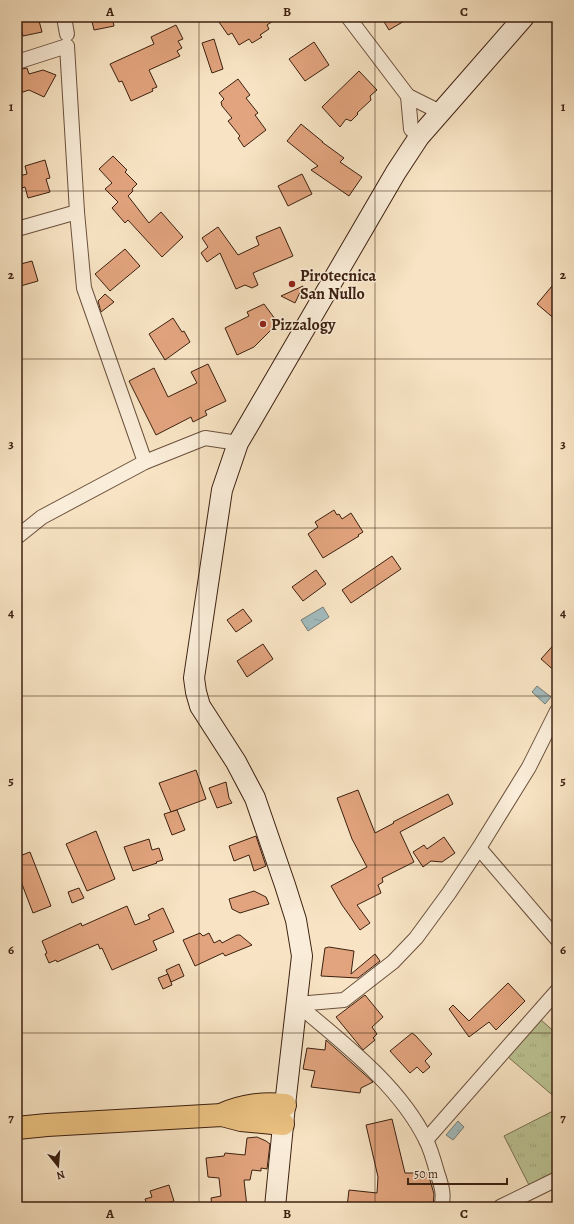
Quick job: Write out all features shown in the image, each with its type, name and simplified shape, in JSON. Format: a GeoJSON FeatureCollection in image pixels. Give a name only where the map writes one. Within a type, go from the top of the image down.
{"type":"FeatureCollection","features":[{"type":"Feature","properties":{"kind":"highway"},"geometry":{"type":"LineString","coordinates":[[17,1128],[222,1115],[240,1107],[273,1104],[284,1114]]}},
{"type":"Feature","properties":{"kind":"street"},"geometry":{"type":"LineString","coordinates":[[64,17],[67,34]]}},
{"type":"Feature","properties":{"kind":"street"},"geometry":{"type":"LineString","coordinates":[[348,17],[408,96],[440,112]]}},
{"type":"Feature","properties":{"kind":"street"},"geometry":{"type":"LineString","coordinates":[[275,1207],[302,956],[296,920],[255,798],[236,762],[200,706],[196,692],[194,678],[222,490],[238,443],[392,178],[419,137],[524,17]]}},
{"type":"Feature","properties":{"kind":"street"},"geometry":{"type":"LineString","coordinates":[[17,62],[67,46],[77,212],[84,288],[145,462]]}},
{"type":"Feature","properties":{"kind":"street"},"geometry":{"type":"LineString","coordinates":[[408,96],[411,129],[419,137]]}},
{"type":"Feature","properties":{"kind":"street"},"geometry":{"type":"LineString","coordinates":[[17,229],[77,212]]}},
{"type":"Feature","properties":{"kind":"street"},"geometry":{"type":"LineString","coordinates":[[17,537],[42,517],[145,462],[205,438],[238,443]]}},
{"type":"Feature","properties":{"kind":"street"},"geometry":{"type":"LineString","coordinates":[[297,1004],[344,1000],[393,962],[416,938],[449,893],[479,848],[529,767],[557,711]]}},
{"type":"Feature","properties":{"kind":"street"},"geometry":{"type":"LineString","coordinates":[[479,848],[557,939]]}},
{"type":"Feature","properties":{"kind":"street"},"geometry":{"type":"LineString","coordinates":[[426,1140],[557,991]]}},
{"type":"Feature","properties":{"kind":"street"},"geometry":{"type":"LineString","coordinates":[[297,1004],[371,1067],[409,1111],[426,1140],[444,1199],[441,1207]]}},
{"type":"Feature","properties":{"kind":"street"},"geometry":{"type":"LineString","coordinates":[[500,1207],[557,1179]]}},
{"type":"Feature","properties":{"kind":"green space"},"geometry":{"type":"Polygon","coordinates":[[[541,1020],[557,1034],[557,1099],[508,1057],[541,1020]]]}},
{"type":"Feature","properties":{"kind":"green space"},"geometry":{"type":"Polygon","coordinates":[[[557,1109],[557,1171],[529,1185],[504,1136],[557,1109]]]}},
{"type":"Feature","properties":{"kind":"water"},"geometry":{"type":"Polygon","coordinates":[[[323,607],[329,617],[308,631],[301,620],[323,607]]]}},
{"type":"Feature","properties":{"kind":"water"},"geometry":{"type":"Polygon","coordinates":[[[537,686],[551,697],[545,704],[532,692],[537,686]]]}},
{"type":"Feature","properties":{"kind":"water"},"geometry":{"type":"Polygon","coordinates":[[[458,1121],[464,1127],[453,1140],[446,1135],[458,1121]]]}},
{"type":"Feature","properties":{"kind":"building"},"geometry":{"type":"Polygon","coordinates":[[[18,17],[38,17],[42,32],[23,36],[18,17]]]}},
{"type":"Feature","properties":{"kind":"building"},"geometry":{"type":"Polygon","coordinates":[[[91,17],[112,17],[114,26],[94,30],[91,17]]]}},
{"type":"Feature","properties":{"kind":"building"},"geometry":{"type":"Polygon","coordinates":[[[227,17],[279,17],[267,25],[269,29],[260,35],[262,37],[252,43],[249,39],[239,45],[232,33],[228,35],[219,22],[227,17]]]}},
{"type":"Feature","properties":{"kind":"building"},"geometry":{"type":"Polygon","coordinates":[[[381,17],[411,17],[389,30],[381,17]]]}},
{"type":"Feature","properties":{"kind":"building"},"geometry":{"type":"Polygon","coordinates":[[[176,25],[183,39],[178,41],[182,48],[177,51],[180,56],[149,70],[157,87],[152,89],[153,91],[131,101],[122,81],[119,82],[110,64],[154,44],[151,37],[176,25]]]}},
{"type":"Feature","properties":{"kind":"building"},"geometry":{"type":"Polygon","coordinates":[[[214,39],[223,69],[212,73],[202,43],[214,39]]]}},
{"type":"Feature","properties":{"kind":"building"},"geometry":{"type":"Polygon","coordinates":[[[314,42],[329,65],[305,81],[289,59],[314,42]]]}},
{"type":"Feature","properties":{"kind":"building"},"geometry":{"type":"Polygon","coordinates":[[[27,68],[29,74],[43,70],[56,75],[44,97],[29,90],[17,94],[17,70],[27,68]]]}},
{"type":"Feature","properties":{"kind":"building"},"geometry":{"type":"Polygon","coordinates":[[[359,71],[377,90],[370,96],[371,100],[351,121],[346,119],[340,127],[322,107],[359,71]]]}},
{"type":"Feature","properties":{"kind":"building"},"geometry":{"type":"Polygon","coordinates":[[[238,79],[250,95],[246,98],[258,113],[255,115],[266,130],[244,147],[238,138],[240,136],[228,121],[232,118],[222,106],[221,102],[224,99],[219,93],[238,79]]]}},
{"type":"Feature","properties":{"kind":"building"},"geometry":{"type":"Polygon","coordinates":[[[301,124],[344,158],[340,162],[362,177],[349,196],[311,170],[318,166],[287,141],[301,124]]]}},
{"type":"Feature","properties":{"kind":"building"},"geometry":{"type":"Polygon","coordinates":[[[113,156],[127,170],[125,172],[137,184],[128,196],[149,223],[161,212],[183,237],[162,257],[128,220],[125,223],[112,208],[118,202],[105,189],[112,183],[99,169],[113,156]]]}},
{"type":"Feature","properties":{"kind":"building"},"geometry":{"type":"Polygon","coordinates":[[[45,160],[50,178],[46,179],[50,192],[28,198],[25,187],[22,188],[19,176],[27,174],[25,166],[45,160]]]}},
{"type":"Feature","properties":{"kind":"building"},"geometry":{"type":"Polygon","coordinates":[[[302,174],[312,194],[288,206],[278,186],[302,174]]]}},
{"type":"Feature","properties":{"kind":"building"},"geometry":{"type":"Polygon","coordinates":[[[218,227],[238,255],[259,245],[256,237],[280,227],[293,256],[253,273],[258,285],[252,288],[245,285],[236,289],[220,253],[207,262],[201,253],[208,247],[202,238],[218,227]]]}},
{"type":"Feature","properties":{"kind":"building"},"geometry":{"type":"Polygon","coordinates":[[[125,249],[140,266],[110,291],[95,274],[125,249]]]}},
{"type":"Feature","properties":{"kind":"building"},"geometry":{"type":"Polygon","coordinates":[[[32,261],[38,281],[17,287],[17,265],[32,261]]]}},
{"type":"Feature","properties":{"kind":"building"},"geometry":{"type":"Polygon","coordinates":[[[557,280],[557,321],[537,304],[557,280]]]}},
{"type":"Feature","properties":{"kind":"building"},"geometry":{"type":"Polygon","coordinates":[[[303,286],[295,303],[281,296],[303,286]]]}},
{"type":"Feature","properties":{"kind":"building"},"geometry":{"type":"Polygon","coordinates":[[[105,294],[114,302],[101,312],[98,301],[105,294]]]}},
{"type":"Feature","properties":{"kind":"building"},"geometry":{"type":"Polygon","coordinates":[[[264,304],[278,323],[254,347],[237,355],[225,328],[249,316],[247,312],[264,304]]]}},
{"type":"Feature","properties":{"kind":"building"},"geometry":{"type":"Polygon","coordinates":[[[173,318],[182,332],[184,331],[190,342],[165,360],[149,334],[173,318]]]}},
{"type":"Feature","properties":{"kind":"building"},"geometry":{"type":"Polygon","coordinates":[[[208,364],[226,401],[205,411],[207,415],[193,422],[191,417],[156,435],[129,381],[154,368],[168,397],[197,383],[191,372],[208,364]]]}},
{"type":"Feature","properties":{"kind":"building"},"geometry":{"type":"Polygon","coordinates":[[[334,510],[342,519],[351,513],[363,532],[323,558],[308,534],[318,527],[315,522],[334,510]]]}},
{"type":"Feature","properties":{"kind":"building"},"geometry":{"type":"Polygon","coordinates":[[[392,556],[401,569],[351,603],[342,590],[392,556]]]}},
{"type":"Feature","properties":{"kind":"building"},"geometry":{"type":"Polygon","coordinates":[[[316,570],[326,584],[303,601],[292,587],[316,570]]]}},
{"type":"Feature","properties":{"kind":"building"},"geometry":{"type":"Polygon","coordinates":[[[243,609],[252,621],[236,632],[227,620],[243,609]]]}},
{"type":"Feature","properties":{"kind":"building"},"geometry":{"type":"Polygon","coordinates":[[[557,641],[557,673],[541,659],[557,641]]]}},
{"type":"Feature","properties":{"kind":"building"},"geometry":{"type":"Polygon","coordinates":[[[263,644],[273,659],[247,677],[237,661],[263,644]]]}},
{"type":"Feature","properties":{"kind":"building"},"geometry":{"type":"Polygon","coordinates":[[[196,770],[206,799],[171,812],[159,783],[196,770]]]}},
{"type":"Feature","properties":{"kind":"building"},"geometry":{"type":"Polygon","coordinates":[[[226,782],[229,798],[232,803],[217,808],[209,788],[226,782]]]}},
{"type":"Feature","properties":{"kind":"building"},"geometry":{"type":"Polygon","coordinates":[[[358,790],[375,833],[394,823],[393,822],[448,794],[453,804],[400,832],[414,862],[382,878],[383,882],[378,885],[381,893],[357,905],[370,923],[360,930],[342,905],[331,886],[367,867],[352,839],[337,798],[358,790]]]}},
{"type":"Feature","properties":{"kind":"building"},"geometry":{"type":"Polygon","coordinates":[[[177,810],[185,830],[172,835],[164,814],[177,810]]]}},
{"type":"Feature","properties":{"kind":"building"},"geometry":{"type":"Polygon","coordinates":[[[96,831],[115,879],[87,891],[66,844],[96,831]]]}},
{"type":"Feature","properties":{"kind":"building"},"geometry":{"type":"Polygon","coordinates":[[[256,836],[266,866],[254,871],[249,855],[234,861],[229,846],[256,836]]]}},
{"type":"Feature","properties":{"kind":"building"},"geometry":{"type":"Polygon","coordinates":[[[444,837],[455,853],[442,862],[431,861],[423,867],[413,852],[424,845],[427,849],[444,837]]]}},
{"type":"Feature","properties":{"kind":"building"},"geometry":{"type":"Polygon","coordinates":[[[149,839],[152,850],[159,848],[163,860],[133,871],[124,847],[149,839]]]}},
{"type":"Feature","properties":{"kind":"building"},"geometry":{"type":"Polygon","coordinates":[[[30,852],[51,906],[33,913],[17,871],[17,857],[30,852]]]}},
{"type":"Feature","properties":{"kind":"building"},"geometry":{"type":"Polygon","coordinates":[[[79,888],[84,898],[72,903],[68,892],[79,888]]]}},
{"type":"Feature","properties":{"kind":"building"},"geometry":{"type":"Polygon","coordinates":[[[254,891],[266,897],[269,904],[240,913],[232,909],[229,899],[254,891]]]}},
{"type":"Feature","properties":{"kind":"building"},"geometry":{"type":"Polygon","coordinates":[[[127,906],[135,925],[150,919],[148,915],[163,908],[174,932],[153,941],[157,950],[112,970],[102,948],[100,949],[98,944],[57,962],[56,960],[49,963],[42,941],[81,923],[82,926],[127,906]]]}},
{"type":"Feature","properties":{"kind":"building"},"geometry":{"type":"Polygon","coordinates":[[[200,933],[203,936],[209,933],[214,943],[220,940],[222,943],[237,935],[240,935],[252,945],[225,956],[223,953],[195,966],[183,940],[200,933]]]}},
{"type":"Feature","properties":{"kind":"building"},"geometry":{"type":"Polygon","coordinates":[[[329,947],[354,951],[351,974],[375,954],[380,961],[358,978],[321,976],[325,948],[329,947]]]}},
{"type":"Feature","properties":{"kind":"building"},"geometry":{"type":"Polygon","coordinates":[[[179,964],[184,976],[171,982],[166,970],[179,964]]]}},
{"type":"Feature","properties":{"kind":"building"},"geometry":{"type":"Polygon","coordinates":[[[168,974],[172,985],[163,989],[158,978],[168,974]]]}},
{"type":"Feature","properties":{"kind":"building"},"geometry":{"type":"Polygon","coordinates":[[[508,983],[525,1001],[496,1030],[489,1022],[469,1037],[449,1009],[453,1005],[469,1021],[508,983]]]}},
{"type":"Feature","properties":{"kind":"building"},"geometry":{"type":"Polygon","coordinates":[[[365,995],[383,1017],[372,1027],[377,1034],[373,1038],[375,1040],[363,1050],[336,1017],[365,995]]]}},
{"type":"Feature","properties":{"kind":"building"},"geometry":{"type":"Polygon","coordinates":[[[412,1033],[432,1054],[425,1061],[430,1067],[423,1073],[417,1067],[410,1073],[390,1051],[412,1033]]]}},
{"type":"Feature","properties":{"kind":"building"},"geometry":{"type":"Polygon","coordinates":[[[326,1040],[373,1082],[361,1088],[360,1093],[311,1087],[315,1071],[303,1069],[307,1048],[325,1050],[326,1040]]]}},
{"type":"Feature","properties":{"kind":"building"},"geometry":{"type":"Polygon","coordinates":[[[392,1119],[405,1173],[428,1173],[434,1194],[433,1207],[347,1207],[349,1190],[377,1193],[378,1177],[366,1125],[392,1119]]]}},
{"type":"Feature","properties":{"kind":"building"},"geometry":{"type":"Polygon","coordinates":[[[257,1137],[270,1144],[267,1169],[261,1168],[261,1171],[252,1170],[250,1180],[244,1180],[247,1207],[212,1207],[211,1198],[221,1196],[219,1178],[208,1177],[206,1158],[224,1156],[225,1153],[245,1155],[247,1138],[257,1137]]]}},
{"type":"Feature","properties":{"kind":"building"},"geometry":{"type":"Polygon","coordinates":[[[169,1185],[174,1201],[164,1204],[165,1207],[148,1207],[145,1199],[152,1197],[150,1191],[169,1185]]]}},
{"type":"Feature","properties":{"kind":"place","name":"Pirotecnica San Nullo"},"geometry":{"type":"Point","coordinates":[292,284]}},
{"type":"Feature","properties":{"kind":"place","name":"Pizzalogy"},"geometry":{"type":"Point","coordinates":[263,324]}}]}
